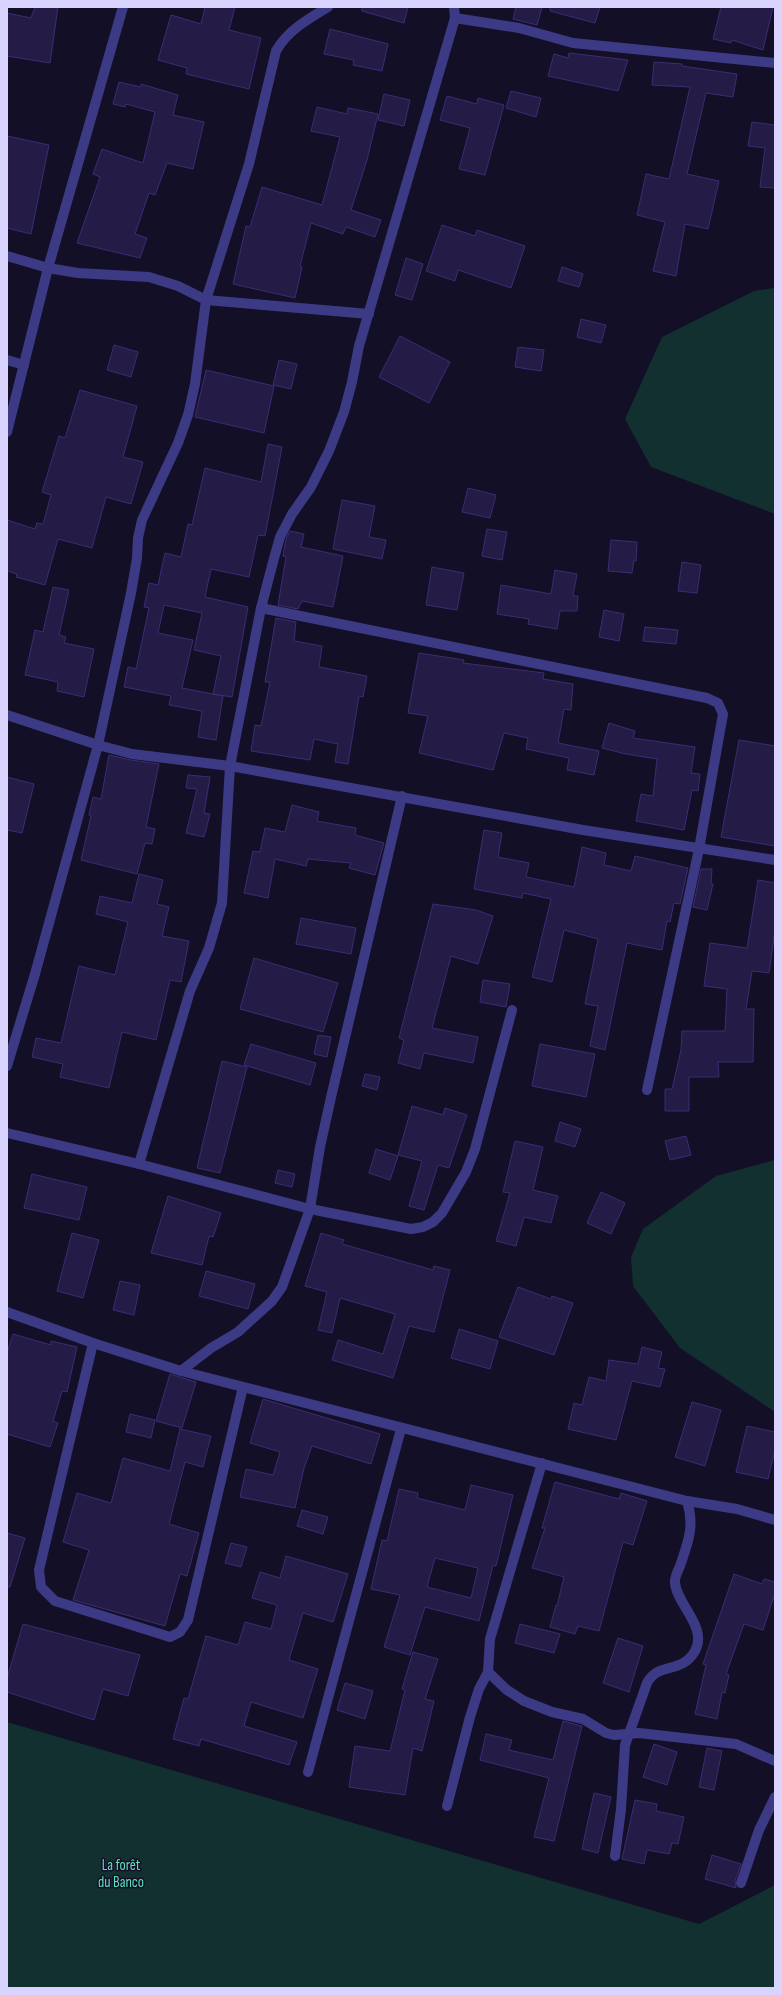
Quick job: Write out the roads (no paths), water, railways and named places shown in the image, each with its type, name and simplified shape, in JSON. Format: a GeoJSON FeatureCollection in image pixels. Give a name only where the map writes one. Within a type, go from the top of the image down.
{"type":"FeatureCollection","features":[{"type":"Feature","properties":{"kind":"street"},"geometry":{"type":"LineString","coordinates":[[7,432],[48,268],[123,7]]}},
{"type":"Feature","properties":{"kind":"street"},"geometry":{"type":"LineString","coordinates":[[7,1066],[35,974],[98,745],[131,593],[141,526],[178,443],[188,415],[206,300],[249,164],[276,51],[281,42],[291,32],[328,7]]}},
{"type":"Feature","properties":{"kind":"street"},"geometry":{"type":"LineString","coordinates":[[139,1164],[190,991],[209,948],[222,903],[230,766],[261,608],[280,537],[292,514],[311,487],[329,451],[344,412],[368,314],[455,18],[454,7]]}},
{"type":"Feature","properties":{"kind":"street"},"geometry":{"type":"LineString","coordinates":[[455,18],[519,28],[573,43],[775,63]]}},
{"type":"Feature","properties":{"kind":"street"},"geometry":{"type":"LineString","coordinates":[[7,256],[48,268],[78,273],[149,277],[178,286],[206,300],[368,314]]}},
{"type":"Feature","properties":{"kind":"street"},"geometry":{"type":"LineString","coordinates":[[7,360],[24,365]]}},
{"type":"Feature","properties":{"kind":"street"},"geometry":{"type":"LineString","coordinates":[[261,608],[707,698],[718,703],[723,714],[699,849],[647,1090]]}},
{"type":"Feature","properties":{"kind":"street"},"geometry":{"type":"LineString","coordinates":[[7,715],[98,745],[132,754],[230,766],[402,796],[476,811],[699,849],[775,860]]}},
{"type":"Feature","properties":{"kind":"street"},"geometry":{"type":"LineString","coordinates":[[181,1371],[211,1348],[238,1332],[272,1301],[282,1287],[310,1209],[320,1147],[332,1093],[402,796]]}},
{"type":"Feature","properties":{"kind":"street"},"geometry":{"type":"LineString","coordinates":[[7,1133],[139,1164],[310,1209],[411,1229],[423,1227],[433,1222],[442,1213],[466,1172],[475,1149],[512,1010]]}},
{"type":"Feature","properties":{"kind":"street"},"geometry":{"type":"LineString","coordinates":[[7,1312],[93,1343],[181,1371],[687,1502],[737,1509],[775,1520]]}},
{"type":"Feature","properties":{"kind":"street"},"geometry":{"type":"LineString","coordinates":[[93,1343],[38,1570],[41,1586],[55,1601],[170,1637],[180,1632],[188,1620],[243,1387]]}},
{"type":"Feature","properties":{"kind":"street"},"geometry":{"type":"LineString","coordinates":[[308,1772],[401,1429]]}},
{"type":"Feature","properties":{"kind":"street"},"geometry":{"type":"LineString","coordinates":[[447,1806],[472,1710],[479,1689],[488,1672],[490,1639],[542,1464]]}},
{"type":"Feature","properties":{"kind":"street"},"geometry":{"type":"LineString","coordinates":[[615,1856],[621,1809],[625,1745],[651,1675],[660,1670],[677,1667],[688,1661],[696,1649],[698,1636],[692,1617],[676,1593],[674,1581],[692,1526],[691,1513],[687,1502]]}},
{"type":"Feature","properties":{"kind":"street"},"geometry":{"type":"LineString","coordinates":[[488,1672],[507,1690],[524,1700],[552,1712],[582,1719],[606,1733],[614,1735],[639,1733],[736,1744],[775,1761]]}},
{"type":"Feature","properties":{"kind":"street"},"geometry":{"type":"LineString","coordinates":[[741,1883],[760,1830],[775,1797]]}},
{"type":"Feature","properties":{"kind":"park label","name":"La forêt du Banco"},"geometry":{"type":"Point","coordinates":[121,1874]}}]}
